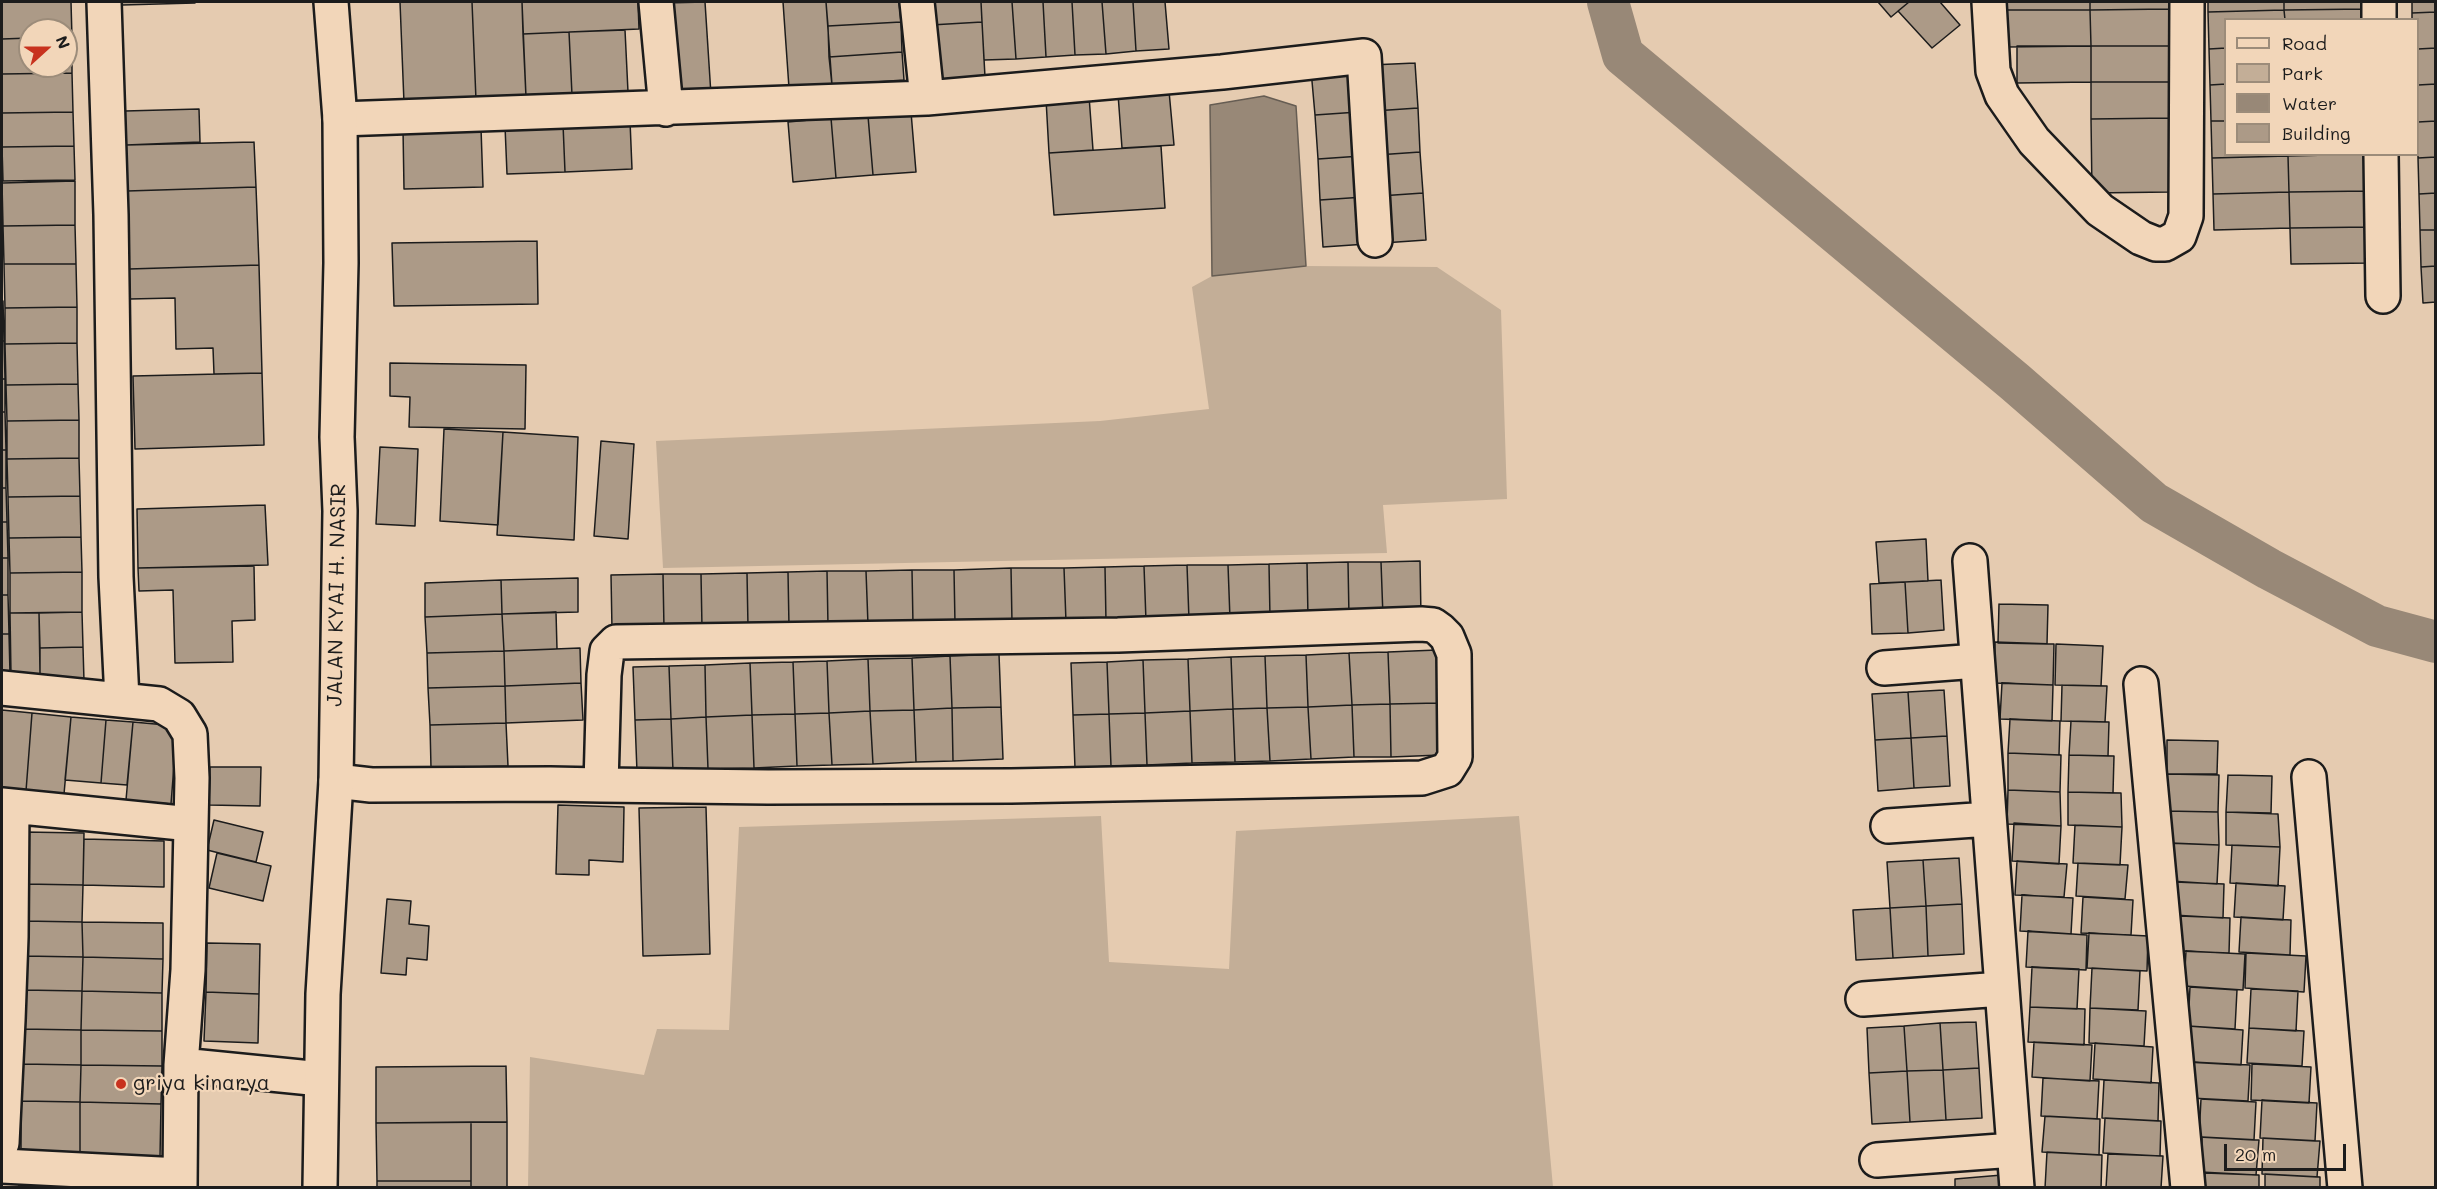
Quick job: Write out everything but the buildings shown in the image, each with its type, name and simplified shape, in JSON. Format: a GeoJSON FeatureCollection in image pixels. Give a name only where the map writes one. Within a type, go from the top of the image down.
{"type":"FeatureCollection","features":[{"type":"Feature","properties":{"kind":"street"},"geometry":{"type":"LineString","coordinates":[[104,2],[111,215],[116,577],[122,699]]}},
{"type":"Feature","properties":{"kind":"street","name":"JALAN KYAI H. NASIR"},"geometry":{"type":"LineString","coordinates":[[320,1188],[323,994],[336,781],[339,511],[340,119],[331,2]]}},
{"type":"Feature","properties":{"kind":"street"},"geometry":{"type":"LineString","coordinates":[[656,2],[666,109]]}},
{"type":"Feature","properties":{"kind":"street"},"geometry":{"type":"LineString","coordinates":[[917,2],[927,99]]}},
{"type":"Feature","properties":{"kind":"street"},"geometry":{"type":"LineString","coordinates":[[1989,2],[1993,71],[2002,95],[2034,141],[2100,210],[2141,238],[2165,244],[2179,237],[2186,216],[2187,2]]}},
{"type":"Feature","properties":{"kind":"street"},"geometry":{"type":"LineString","coordinates":[[2379,2],[2379,18]]}},
{"type":"Feature","properties":{"kind":"street"},"geometry":{"type":"LineString","coordinates":[[340,119],[927,99],[1222,72],[1364,56],[1375,240]]}},
{"type":"Feature","properties":{"kind":"street"},"geometry":{"type":"LineString","coordinates":[[2381,156],[2383,296]]}},
{"type":"Feature","properties":{"kind":"street"},"geometry":{"type":"LineString","coordinates":[[1970,561],[2017,1188]]}},
{"type":"Feature","properties":{"kind":"street"},"geometry":{"type":"LineString","coordinates":[[336,781],[371,785],[768,787],[1011,786],[1422,778],[1447,770],[1455,757],[1454,654],[1447,637],[1440,630],[1433,625],[1421,624],[1118,635],[616,642],[607,651],[604,675],[601,785]]}},
{"type":"Feature","properties":{"kind":"street"},"geometry":{"type":"LineString","coordinates":[[1884,668],[1977,661]]}},
{"type":"Feature","properties":{"kind":"street"},"geometry":{"type":"LineString","coordinates":[[2141,684],[2188,1188]]}},
{"type":"Feature","properties":{"kind":"street"},"geometry":{"type":"LineString","coordinates":[[2,688],[122,699],[159,704],[170,709],[186,723],[190,734],[191,824],[188,970],[181,1065],[180,1181],[2,1166]]}},
{"type":"Feature","properties":{"kind":"street"},"geometry":{"type":"LineString","coordinates":[[2309,777],[2345,1188]]}},
{"type":"Feature","properties":{"kind":"street"},"geometry":{"type":"LineString","coordinates":[[2,1143],[5,1020],[11,937],[7,805],[191,824]]}},
{"type":"Feature","properties":{"kind":"street"},"geometry":{"type":"LineString","coordinates":[[1888,826],[1989,819]]}},
{"type":"Feature","properties":{"kind":"street"},"geometry":{"type":"LineString","coordinates":[[1863,999],[2002,989]]}},
{"type":"Feature","properties":{"kind":"street"},"geometry":{"type":"LineString","coordinates":[[181,1065],[321,1078]]}},
{"type":"Feature","properties":{"kind":"street"},"geometry":{"type":"LineString","coordinates":[[1877,1160],[2014,1150]]}},
{"type":"Feature","properties":{"kind":"green space"},"geometry":{"type":"Polygon","coordinates":[[[1306,266],[1437,267],[1501,310],[1507,499],[1383,505],[1387,553],[663,568],[656,441],[1100,421],[1209,409],[1192,287],[1212,276],[1306,266]]]}},
{"type":"Feature","properties":{"kind":"green space"},"geometry":{"type":"Polygon","coordinates":[[[1101,816],[1109,962],[1229,969],[1236,831],[1519,816],[1553,1187],[528,1187],[530,1057],[644,1075],[657,1029],[729,1030],[739,827],[1101,816]]]}},
{"type":"Feature","properties":{"kind":"water"},"geometry":{"type":"Polygon","coordinates":[[[1264,96],[1296,106],[1306,266],[1212,276],[1210,105],[1264,96]]]}},
{"type":"Feature","properties":{"kind":"waterway"},"geometry":{"type":"LineString","coordinates":[[1608,2],[1623,55],[2015,382],[2154,503],[2269,569],[2377,626],[2436,642]]}},
{"type":"Feature","properties":{"kind":"place","name":"griya kinarya"},"geometry":{"type":"Point","coordinates":[121,1084]}}]}
